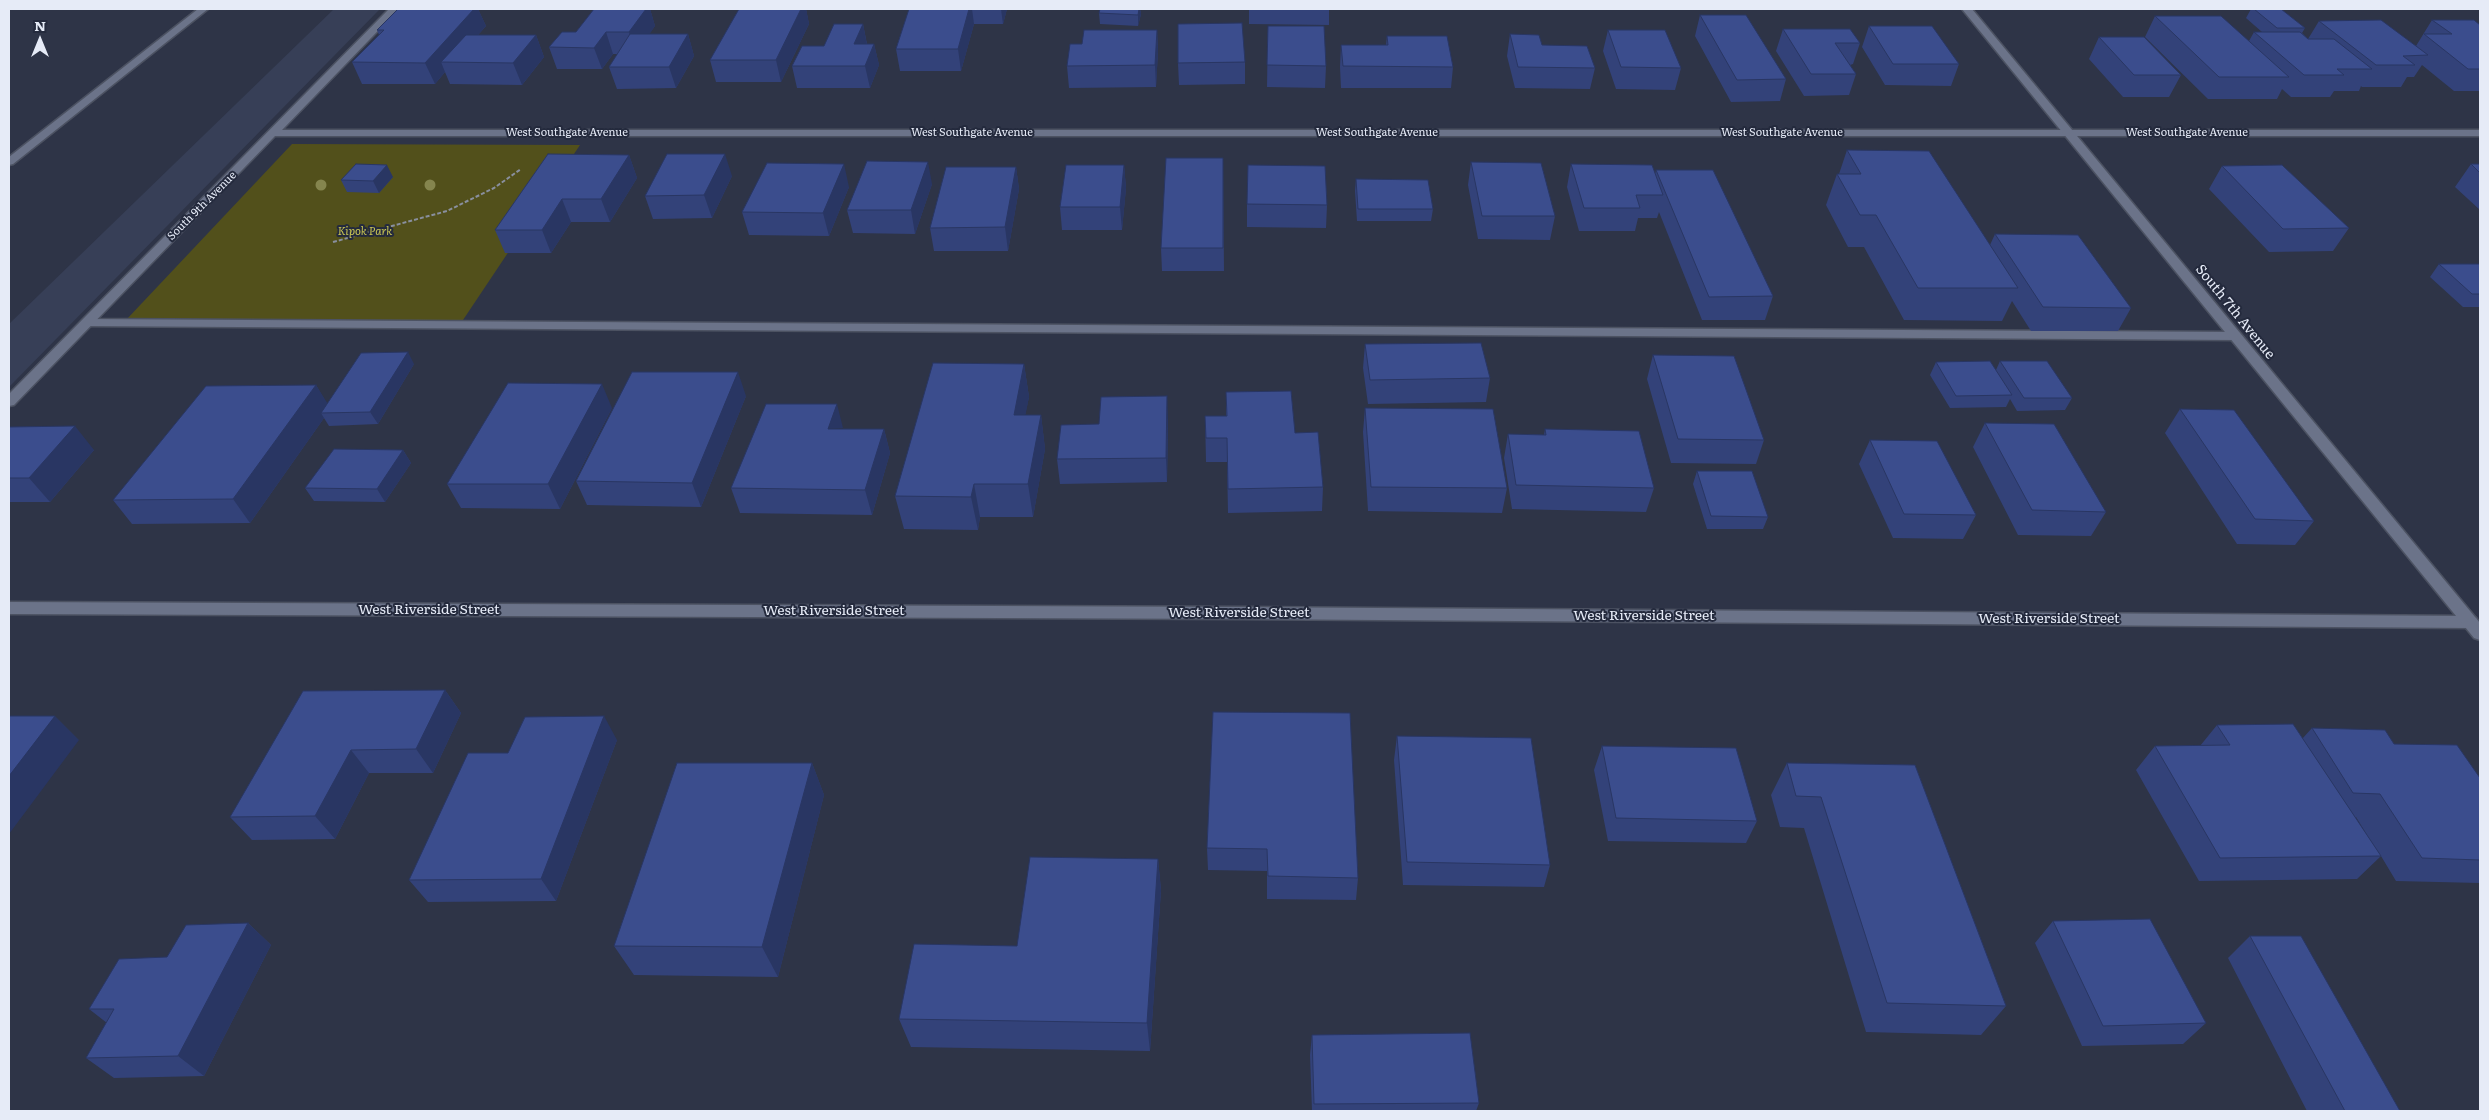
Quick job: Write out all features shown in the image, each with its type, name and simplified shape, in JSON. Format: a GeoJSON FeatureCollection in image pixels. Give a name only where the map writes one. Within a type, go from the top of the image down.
{"type":"FeatureCollection","features":[{"type":"Feature","properties":{"kind":"street"},"geometry":{"type":"LineString","coordinates":[[9,162],[203,9]]}},
{"type":"Feature","properties":{"kind":"street","name":"South 9th Avenue"},"geometry":{"type":"LineString","coordinates":[[9,402],[275,133],[394,9]]}},
{"type":"Feature","properties":{"kind":"street","name":"South 7th Avenue"},"geometry":{"type":"LineString","coordinates":[[1967,9],[2475,628]]}},
{"type":"Feature","properties":{"kind":"street","name":"West Southgate Avenue"},"geometry":{"type":"LineString","coordinates":[[275,133],[2480,133]]}},
{"type":"Feature","properties":{"kind":"street"},"geometry":{"type":"LineString","coordinates":[[87,323],[2235,336]]}},
{"type":"Feature","properties":{"kind":"street","name":"West Riverside Street"},"geometry":{"type":"LineString","coordinates":[[9,608],[1242,613],[2475,628]]}},
{"type":"Feature","properties":{"kind":"path"},"geometry":{"type":"LineString","coordinates":[[333,242],[448,211],[494,188],[524,167]]}},
{"type":"Feature","properties":{"kind":"shaded area"},"geometry":{"type":"Polygon","coordinates":[[[334,9],[380,9],[9,387],[9,324],[334,9]]]}},
{"type":"Feature","properties":{"kind":"green space","name":"Kipok Park"},"geometry":{"type":"Polygon","coordinates":[[[292,144],[580,145],[463,320],[126,320],[292,144]]]}},
{"type":"Feature","properties":{"kind":"building"},"geometry":{"type":"Polygon","coordinates":[[[398,9],[474,9],[425,63],[352,62],[384,30],[377,30],[398,9]]]}},
{"type":"Feature","properties":{"kind":"building"},"geometry":{"type":"Polygon","coordinates":[[[594,9],[646,9],[629,32],[606,32],[594,48],[549,47],[562,32],[576,32],[594,9]]]}},
{"type":"Feature","properties":{"kind":"building"},"geometry":{"type":"Polygon","coordinates":[[[739,9],[801,9],[776,60],[710,60],[739,9]]]}},
{"type":"Feature","properties":{"kind":"building"},"geometry":{"type":"Polygon","coordinates":[[[909,9],[969,9],[958,49],[896,49],[909,9]]]}},
{"type":"Feature","properties":{"kind":"building"},"geometry":{"type":"Polygon","coordinates":[[[1100,9],[1139,9],[1138,15],[1099,13],[1100,9]]]}},
{"type":"Feature","properties":{"kind":"building"},"geometry":{"type":"Polygon","coordinates":[[[2254,9],[2281,9],[2305,28],[2277,28],[2254,9]]]}},
{"type":"Feature","properties":{"kind":"building"},"geometry":{"type":"Polygon","coordinates":[[[1700,15],[1746,15],[1786,79],[1737,80],[1700,15]]]}},
{"type":"Feature","properties":{"kind":"building"},"geometry":{"type":"Polygon","coordinates":[[[2155,16],[2221,16],[2289,77],[2219,77],[2155,16]]]}},
{"type":"Feature","properties":{"kind":"building"},"geometry":{"type":"Polygon","coordinates":[[[2381,20],[2428,55],[2403,56],[2415,65],[2376,65],[2319,21],[2381,20]]]}},
{"type":"Feature","properties":{"kind":"building"},"geometry":{"type":"Polygon","coordinates":[[[2432,20],[2474,20],[2480,25],[2480,69],[2468,69],[2424,34],[2452,34],[2432,20]]]}},
{"type":"Feature","properties":{"kind":"building"},"geometry":{"type":"Polygon","coordinates":[[[1242,23],[1245,62],[1178,63],[1178,24],[1242,23]]]}},
{"type":"Feature","properties":{"kind":"building"},"geometry":{"type":"Polygon","coordinates":[[[834,24],[863,24],[854,44],[874,44],[865,66],[792,66],[802,46],[824,46],[834,24]]]}},
{"type":"Feature","properties":{"kind":"building"},"geometry":{"type":"Polygon","coordinates":[[[1268,26],[1324,26],[1326,66],[1267,65],[1268,26]]]}},
{"type":"Feature","properties":{"kind":"building"},"geometry":{"type":"Polygon","coordinates":[[[1869,26],[1932,26],[1959,64],[1893,64],[1869,26]]]}},
{"type":"Feature","properties":{"kind":"building"},"geometry":{"type":"Polygon","coordinates":[[[1783,29],[1850,29],[1860,43],[1835,43],[1856,74],[1811,74],[1783,29]]]}},
{"type":"Feature","properties":{"kind":"building"},"geometry":{"type":"Polygon","coordinates":[[[1084,30],[1157,30],[1155,65],[1067,66],[1070,44],[1082,44],[1084,30]]]}},
{"type":"Feature","properties":{"kind":"building"},"geometry":{"type":"Polygon","coordinates":[[[1608,30],[1665,30],[1681,68],[1621,67],[1608,30]]]}},
{"type":"Feature","properties":{"kind":"building"},"geometry":{"type":"Polygon","coordinates":[[[2254,32],[2300,32],[2308,39],[2334,39],[2372,69],[2337,69],[2344,75],[2304,75],[2254,32]]]}},
{"type":"Feature","properties":{"kind":"building"},"geometry":{"type":"Polygon","coordinates":[[[630,34],[688,34],[669,67],[609,67],[630,34]]]}},
{"type":"Feature","properties":{"kind":"building"},"geometry":{"type":"Polygon","coordinates":[[[1510,34],[1539,35],[1542,45],[1587,46],[1595,68],[1518,67],[1510,34]]]}},
{"type":"Feature","properties":{"kind":"building"},"geometry":{"type":"Polygon","coordinates":[[[466,35],[536,35],[513,63],[441,62],[466,35]]]}},
{"type":"Feature","properties":{"kind":"building"},"geometry":{"type":"Polygon","coordinates":[[[1387,36],[1447,36],[1453,67],[1343,66],[1341,45],[1388,45],[1387,36]]]}},
{"type":"Feature","properties":{"kind":"building"},"geometry":{"type":"Polygon","coordinates":[[[2099,37],[2144,37],[2181,75],[2134,75],[2099,37]]]}},
{"type":"Feature","properties":{"kind":"building"},"geometry":{"type":"Polygon","coordinates":[[[1847,150],[1929,151],[2018,288],[1918,288],[1876,215],[1860,215],[1837,174],[1861,174],[1847,150]]]}},
{"type":"Feature","properties":{"kind":"building"},"geometry":{"type":"Polygon","coordinates":[[[548,154],[629,155],[601,199],[562,199],[542,230],[495,230],[548,154]]]}},
{"type":"Feature","properties":{"kind":"building"},"geometry":{"type":"Polygon","coordinates":[[[667,154],[725,154],[704,195],[645,196],[667,154]]]}},
{"type":"Feature","properties":{"kind":"building"},"geometry":{"type":"Polygon","coordinates":[[[1166,158],[1223,158],[1223,248],[1161,248],[1166,158]]]}},
{"type":"Feature","properties":{"kind":"building"},"geometry":{"type":"Polygon","coordinates":[[[867,161],[928,162],[911,210],[847,210],[867,161]]]}},
{"type":"Feature","properties":{"kind":"building"},"geometry":{"type":"Polygon","coordinates":[[[1471,162],[1541,163],[1555,216],[1482,216],[1471,162]]]}},
{"type":"Feature","properties":{"kind":"building"},"geometry":{"type":"Polygon","coordinates":[[[767,163],[844,164],[823,213],[742,212],[767,163]]]}},
{"type":"Feature","properties":{"kind":"building"},"geometry":{"type":"Polygon","coordinates":[[[356,164],[387,165],[373,181],[341,180],[356,164]]]}},
{"type":"Feature","properties":{"kind":"building"},"geometry":{"type":"Polygon","coordinates":[[[1571,164],[1652,165],[1663,195],[1636,195],[1640,208],[1584,208],[1571,164]]]}},
{"type":"Feature","properties":{"kind":"building"},"geometry":{"type":"Polygon","coordinates":[[[2471,164],[2480,164],[2480,173],[2471,164]]]}},
{"type":"Feature","properties":{"kind":"building"},"geometry":{"type":"Polygon","coordinates":[[[1066,165],[1124,165],[1120,207],[1060,207],[1066,165]]]}},
{"type":"Feature","properties":{"kind":"building"},"geometry":{"type":"Polygon","coordinates":[[[1248,165],[1325,166],[1327,205],[1247,204],[1248,165]]]}},
{"type":"Feature","properties":{"kind":"building"},"geometry":{"type":"Polygon","coordinates":[[[2282,165],[2349,228],[2283,229],[2222,166],[2282,165]]]}},
{"type":"Feature","properties":{"kind":"building"},"geometry":{"type":"Polygon","coordinates":[[[946,167],[1016,167],[1005,227],[930,228],[946,167]]]}},
{"type":"Feature","properties":{"kind":"building"},"geometry":{"type":"Polygon","coordinates":[[[1656,170],[1713,170],[1773,296],[1709,297],[1656,170]]]}},
{"type":"Feature","properties":{"kind":"building"},"geometry":{"type":"Polygon","coordinates":[[[1356,179],[1428,180],[1433,209],[1358,209],[1356,179]]]}},
{"type":"Feature","properties":{"kind":"building"},"geometry":{"type":"Polygon","coordinates":[[[1995,234],[2078,235],[2131,308],[2043,307],[1995,234]]]}},
{"type":"Feature","properties":{"kind":"building"},"geometry":{"type":"Polygon","coordinates":[[[2439,264],[2480,264],[2480,294],[2472,294],[2439,264]]]}},
{"type":"Feature","properties":{"kind":"building"},"geometry":{"type":"Polygon","coordinates":[[[1481,343],[1490,378],[1370,380],[1365,344],[1481,343]]]}},
{"type":"Feature","properties":{"kind":"building"},"geometry":{"type":"Polygon","coordinates":[[[408,352],[370,412],[321,413],[361,353],[408,352]]]}},
{"type":"Feature","properties":{"kind":"building"},"geometry":{"type":"Polygon","coordinates":[[[1653,355],[1734,356],[1764,440],[1678,439],[1653,355]]]}},
{"type":"Feature","properties":{"kind":"building"},"geometry":{"type":"Polygon","coordinates":[[[1990,361],[2012,395],[1956,396],[1936,362],[1990,361]]]}},
{"type":"Feature","properties":{"kind":"building"},"geometry":{"type":"Polygon","coordinates":[[[2000,361],[2047,361],[2072,398],[2024,398],[2000,361]]]}},
{"type":"Feature","properties":{"kind":"building"},"geometry":{"type":"Polygon","coordinates":[[[933,363],[1024,364],[1014,415],[1041,415],[1028,484],[974,484],[971,497],[895,496],[933,363]]]}},
{"type":"Feature","properties":{"kind":"building"},"geometry":{"type":"Polygon","coordinates":[[[632,372],[738,372],[692,483],[576,481],[632,372]]]}},
{"type":"Feature","properties":{"kind":"building"},"geometry":{"type":"Polygon","coordinates":[[[508,383],[602,384],[548,484],[447,484],[508,383]]]}},
{"type":"Feature","properties":{"kind":"building"},"geometry":{"type":"Polygon","coordinates":[[[316,385],[233,499],[113,500],[206,386],[316,385]]]}},
{"type":"Feature","properties":{"kind":"building"},"geometry":{"type":"Polygon","coordinates":[[[1291,391],[1295,433],[1318,432],[1323,487],[1228,489],[1227,438],[1206,438],[1205,416],[1227,416],[1226,392],[1291,391]]]}},
{"type":"Feature","properties":{"kind":"building"},"geometry":{"type":"Polygon","coordinates":[[[1167,396],[1166,458],[1057,459],[1061,425],[1099,424],[1101,397],[1167,396]]]}},
{"type":"Feature","properties":{"kind":"building"},"geometry":{"type":"Polygon","coordinates":[[[766,404],[837,404],[828,429],[884,429],[865,490],[731,488],[766,404]]]}},
{"type":"Feature","properties":{"kind":"building"},"geometry":{"type":"Polygon","coordinates":[[[1365,408],[1493,409],[1507,488],[1371,487],[1365,408]]]}},
{"type":"Feature","properties":{"kind":"building"},"geometry":{"type":"Polygon","coordinates":[[[2180,409],[2234,410],[2314,521],[2255,519],[2180,409]]]}},
{"type":"Feature","properties":{"kind":"building"},"geometry":{"type":"Polygon","coordinates":[[[1985,423],[2054,424],[2106,512],[2032,510],[1985,423]]]}},
{"type":"Feature","properties":{"kind":"building"},"geometry":{"type":"Polygon","coordinates":[[[75,426],[29,478],[9,478],[9,427],[75,426]]]}},
{"type":"Feature","properties":{"kind":"building"},"geometry":{"type":"Polygon","coordinates":[[[1545,429],[1639,431],[1654,488],[1516,485],[1508,434],[1546,435],[1545,429]]]}},
{"type":"Feature","properties":{"kind":"building"},"geometry":{"type":"Polygon","coordinates":[[[1870,440],[1937,441],[1976,515],[1904,514],[1870,440]]]}},
{"type":"Feature","properties":{"kind":"building"},"geometry":{"type":"Polygon","coordinates":[[[334,449],[403,450],[377,489],[305,488],[334,449]]]}},
{"type":"Feature","properties":{"kind":"building"},"geometry":{"type":"Polygon","coordinates":[[[1697,471],[1752,471],[1768,517],[1711,516],[1697,471]]]}},
{"type":"Feature","properties":{"kind":"building"},"geometry":{"type":"Polygon","coordinates":[[[445,690],[416,749],[351,750],[315,816],[230,817],[303,691],[445,690]]]}},
{"type":"Feature","properties":{"kind":"building"},"geometry":{"type":"Polygon","coordinates":[[[1213,712],[1350,713],[1358,878],[1268,876],[1267,849],[1207,848],[1213,712]]]}},
{"type":"Feature","properties":{"kind":"building"},"geometry":{"type":"Polygon","coordinates":[[[9,716],[55,716],[9,776],[9,716]]]}},
{"type":"Feature","properties":{"kind":"building"},"geometry":{"type":"Polygon","coordinates":[[[604,716],[541,879],[409,880],[468,753],[508,753],[525,717],[604,716]]]}},
{"type":"Feature","properties":{"kind":"building"},"geometry":{"type":"Polygon","coordinates":[[[2293,724],[2381,856],[2220,858],[2155,746],[2230,745],[2217,725],[2293,724]]]}},
{"type":"Feature","properties":{"kind":"building"},"geometry":{"type":"Polygon","coordinates":[[[2312,728],[2385,730],[2394,744],[2457,745],[2480,778],[2480,860],[2422,858],[2380,794],[2353,793],[2312,728]]]}},
{"type":"Feature","properties":{"kind":"building"},"geometry":{"type":"Polygon","coordinates":[[[1397,736],[1531,738],[1550,865],[1407,862],[1397,736]]]}},
{"type":"Feature","properties":{"kind":"building"},"geometry":{"type":"Polygon","coordinates":[[[1602,746],[1736,748],[1757,821],[1616,818],[1602,746]]]}},
{"type":"Feature","properties":{"kind":"building"},"geometry":{"type":"Polygon","coordinates":[[[677,763],[812,763],[762,947],[614,946],[677,763]]]}},
{"type":"Feature","properties":{"kind":"building"},"geometry":{"type":"Polygon","coordinates":[[[1787,763],[1915,765],[2006,1006],[1887,1003],[1821,797],[1796,796],[1787,763]]]}},
{"type":"Feature","properties":{"kind":"building"},"geometry":{"type":"Polygon","coordinates":[[[1030,857],[1158,859],[1147,1023],[899,1019],[914,944],[1017,946],[1030,857]]]}},
{"type":"Feature","properties":{"kind":"building"},"geometry":{"type":"Polygon","coordinates":[[[2150,919],[2206,1023],[2103,1026],[2053,921],[2150,919]]]}},
{"type":"Feature","properties":{"kind":"building"},"geometry":{"type":"Polygon","coordinates":[[[248,923],[178,1056],[86,1058],[114,1009],[89,1009],[119,959],[167,957],[186,925],[248,923]]]}},
{"type":"Feature","properties":{"kind":"building"},"geometry":{"type":"Polygon","coordinates":[[[2250,936],[2301,936],[2400,1111],[2345,1111],[2250,936]]]}},
{"type":"Feature","properties":{"kind":"building"},"geometry":{"type":"Polygon","coordinates":[[[1470,1033],[1479,1103],[1314,1104],[1312,1035],[1470,1033]]]}}]}
